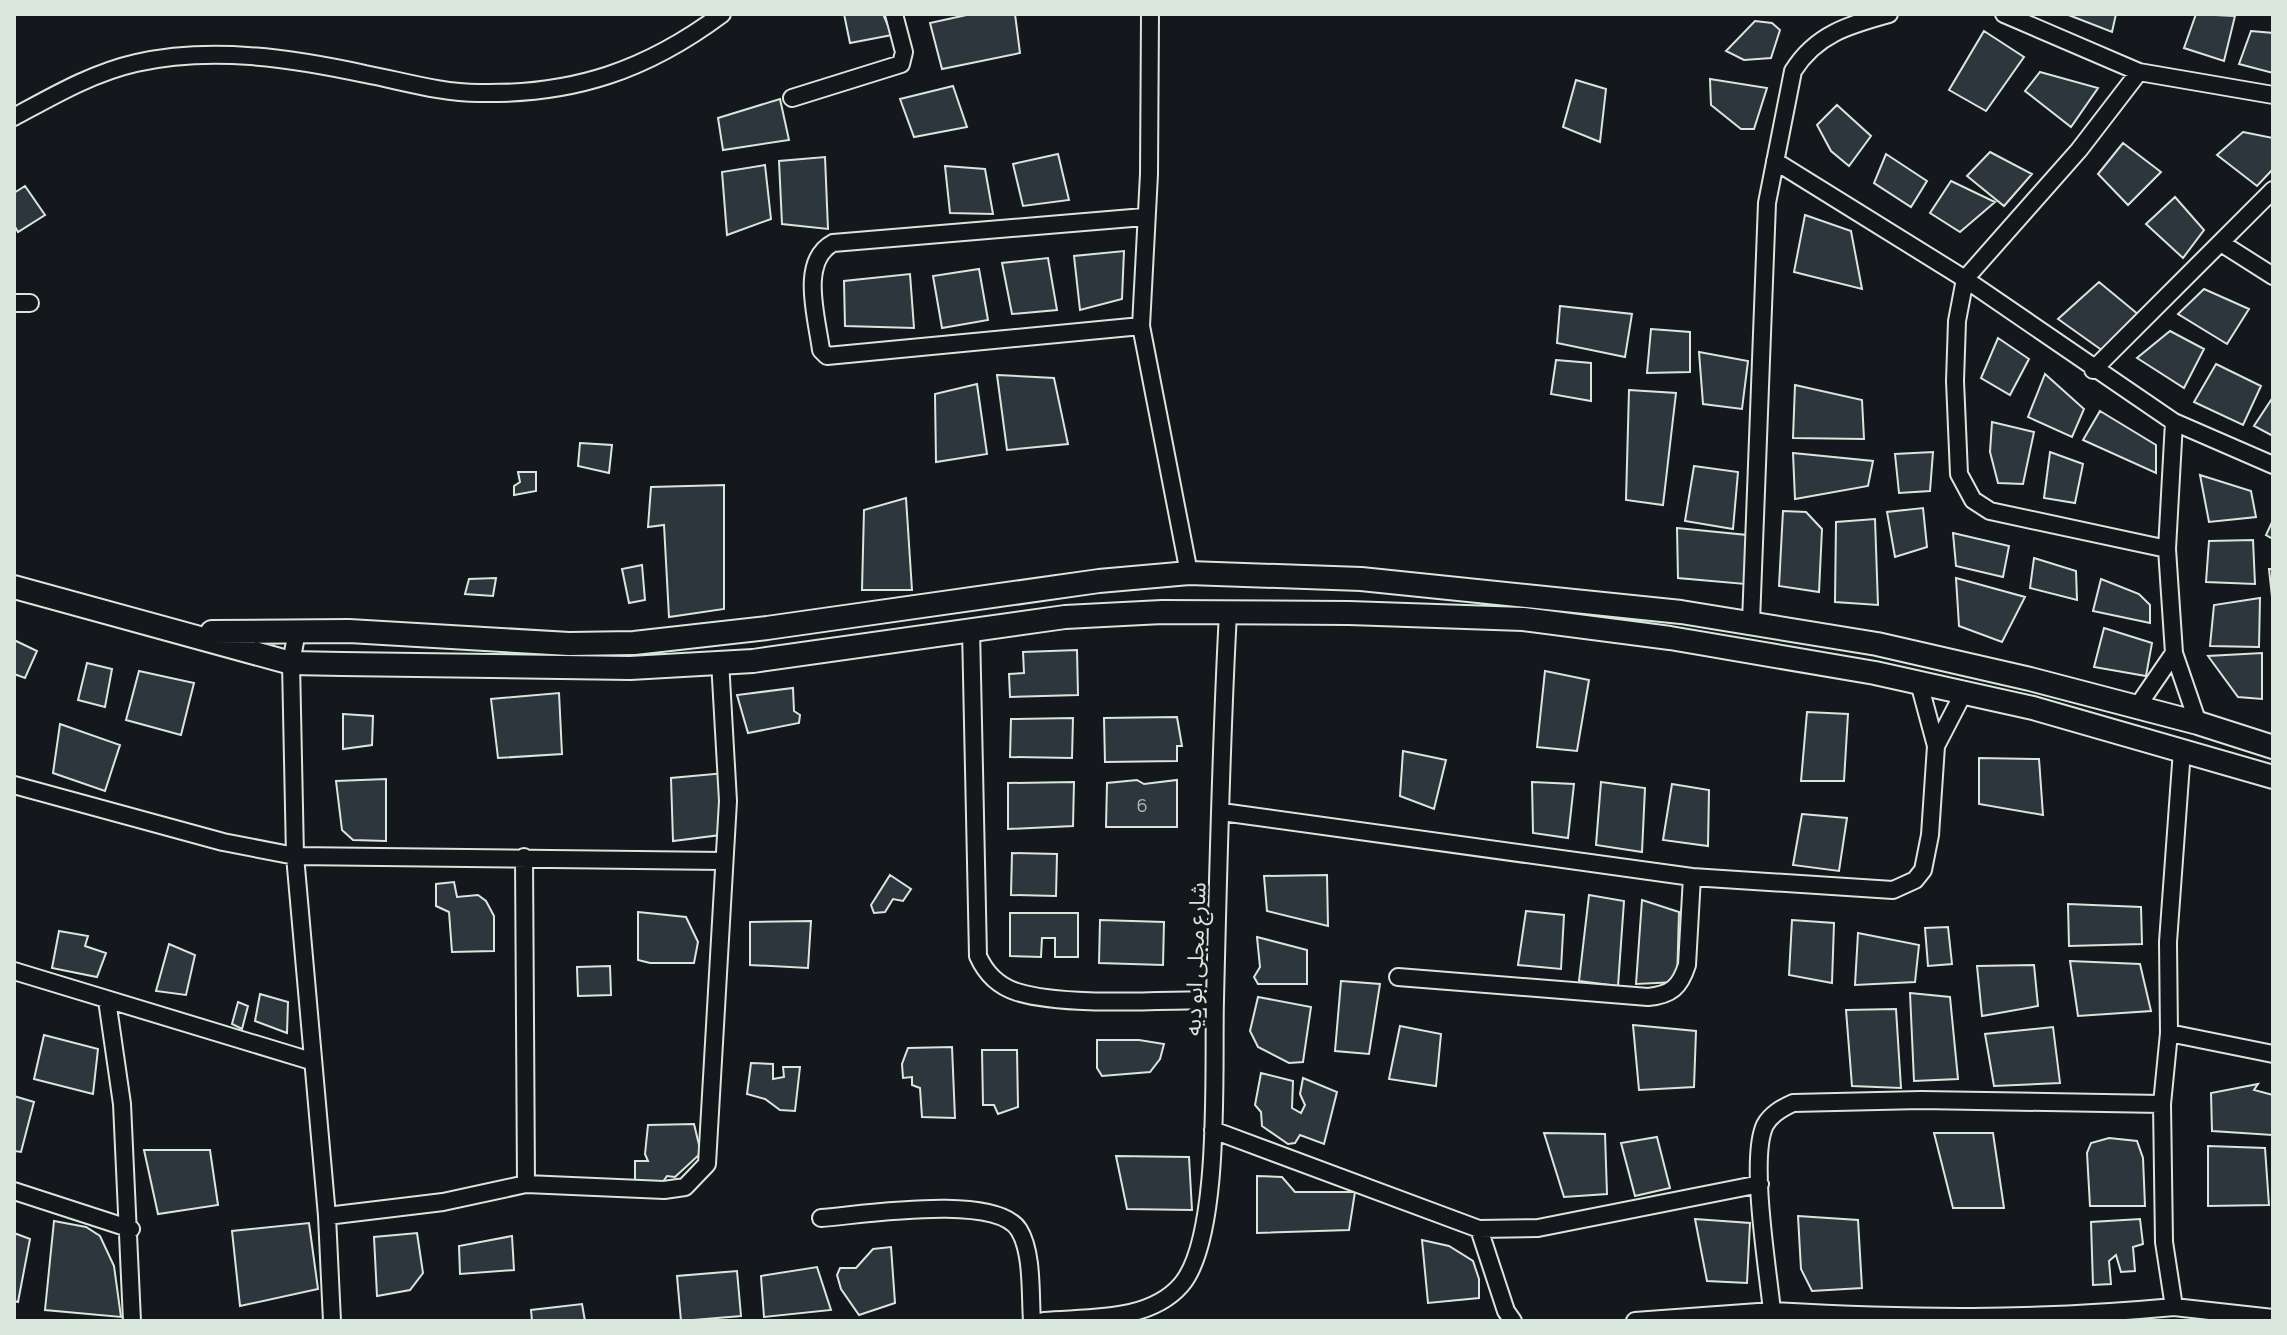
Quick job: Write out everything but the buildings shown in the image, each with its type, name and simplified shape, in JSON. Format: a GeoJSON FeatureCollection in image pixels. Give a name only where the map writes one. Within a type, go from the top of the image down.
{"type":"FeatureCollection","features":[{"type":"Feature","properties":{"kind":"main road"},"geometry":{"type":"LineString","coordinates":[[187,632],[392,633],[569,644],[650,642],[1099,581],[1189,573],[1438,584],[1751,622],[1929,655],[2198,723],[2273,747]]}},
{"type":"Feature","properties":{"kind":"main road"},"geometry":{"type":"LineString","coordinates":[[14,587],[291,663],[630,668],[753,661],[1065,617],[1228,613],[1451,616],[1590,628],[1714,645],[1919,683],[2033,708],[2273,777]]}},
{"type":"Feature","properties":{"kind":"main road"},"geometry":{"type":"LineString","coordinates":[[1590,628],[1592,601]]}},
{"type":"Feature","properties":{"kind":"street"},"geometry":{"type":"LineString","coordinates":[[14,117],[84,80],[137,63],[216,55],[271,57],[478,93],[544,90],[592,82],[653,60],[722,14]]}},
{"type":"Feature","properties":{"kind":"street"},"geometry":{"type":"LineString","coordinates":[[792,98],[901,64],[904,52],[894,14]]}},
{"type":"Feature","properties":{"kind":"street"},"geometry":{"type":"LineString","coordinates":[[1150,14],[1149,174],[1144,217],[1141,326],[1189,573]]}},
{"type":"Feature","properties":{"kind":"street"},"geometry":{"type":"LineString","coordinates":[[1751,622],[1764,257],[1775,161],[1793,71],[1804,53],[1828,34],[1889,14]]}},
{"type":"Feature","properties":{"kind":"street"},"geometry":{"type":"LineString","coordinates":[[2004,14],[2139,72],[2273,95]]}},
{"type":"Feature","properties":{"kind":"street"},"geometry":{"type":"LineString","coordinates":[[2139,72],[2079,150],[1965,279],[1957,321],[1956,435],[1959,474],[1973,500],[1990,511],[2167,549]]}},
{"type":"Feature","properties":{"kind":"street"},"geometry":{"type":"LineString","coordinates":[[1775,161],[1965,279],[2093,370],[2174,422],[2273,465]]}},
{"type":"Feature","properties":{"kind":"street"},"geometry":{"type":"LineString","coordinates":[[2093,370],[2273,190]]}},
{"type":"Feature","properties":{"kind":"street"},"geometry":{"type":"LineString","coordinates":[[1141,326],[827,356],[821,350],[814,262],[819,252],[833,243],[1144,217]]}},
{"type":"Feature","properties":{"kind":"street"},"geometry":{"type":"LineString","coordinates":[[2221,243],[2273,276]]}},
{"type":"Feature","properties":{"kind":"street"},"geometry":{"type":"LineString","coordinates":[[2174,422],[2167,549],[2174,653],[2198,723]]}},
{"type":"Feature","properties":{"kind":"street","name":"شارع مجلى ابو ديه"},"geometry":{"type":"LineString","coordinates":[[1044,1321],[1119,1315],[1144,1309],[1170,1296],[1190,1274],[1203,1225],[1213,1130],[1228,613]]}},
{"type":"Feature","properties":{"kind":"street"},"geometry":{"type":"LineString","coordinates":[[971,629],[978,956],[986,973],[1015,992],[1044,998],[1215,1000]]}},
{"type":"Feature","properties":{"kind":"street"},"geometry":{"type":"LineString","coordinates":[[297,631],[291,663],[295,856],[327,1216],[332,1321]]}},
{"type":"Feature","properties":{"kind":"street"},"geometry":{"type":"LineString","coordinates":[[2137,707],[2174,653]]}},
{"type":"Feature","properties":{"kind":"street"},"geometry":{"type":"LineString","coordinates":[[327,1216],[443,1202],[526,1184],[664,1190],[685,1187],[707,1164],[729,767],[720,661]]}},
{"type":"Feature","properties":{"kind":"street"},"geometry":{"type":"LineString","coordinates":[[1222,812],[1692,877],[1893,890],[1904,887],[1923,870],[1930,835],[1936,746],[1919,683]]}},
{"type":"Feature","properties":{"kind":"street"},"geometry":{"type":"LineString","coordinates":[[1936,746],[1963,694]]}},
{"type":"Feature","properties":{"kind":"street"},"geometry":{"type":"LineString","coordinates":[[2174,1307],[2164,1242],[2162,1104],[2169,1033],[2168,942],[2182,750]]}},
{"type":"Feature","properties":{"kind":"street"},"geometry":{"type":"LineString","coordinates":[[14,785],[223,842],[295,856],[723,861]]}},
{"type":"Feature","properties":{"kind":"street"},"geometry":{"type":"LineString","coordinates":[[524,857],[526,1184]]}},
{"type":"Feature","properties":{"kind":"street"},"geometry":{"type":"LineString","coordinates":[[1398,977],[1648,997],[1668,994],[1682,979],[1687,965],[1692,877]]}},
{"type":"Feature","properties":{"kind":"street"},"geometry":{"type":"LineString","coordinates":[[14,971],[311,1061]]}},
{"type":"Feature","properties":{"kind":"street"},"geometry":{"type":"LineString","coordinates":[[107,1000],[122,1104],[131,1229],[132,1321]]}},
{"type":"Feature","properties":{"kind":"street"},"geometry":{"type":"LineString","coordinates":[[2169,1033],[2273,1054]]}},
{"type":"Feature","properties":{"kind":"street"},"geometry":{"type":"LineString","coordinates":[[1772,1311],[1760,1184],[1761,1135],[1766,1122],[1778,1110],[1793,1103],[1921,1100],[2162,1104]]}},
{"type":"Feature","properties":{"kind":"street"},"geometry":{"type":"LineString","coordinates":[[1213,1130],[1479,1229],[1538,1228],[1760,1184]]}},
{"type":"Feature","properties":{"kind":"street"},"geometry":{"type":"LineString","coordinates":[[14,1191],[131,1229]]}},
{"type":"Feature","properties":{"kind":"street"},"geometry":{"type":"LineString","coordinates":[[821,1218],[923,1210],[975,1210],[1006,1217],[1022,1236],[1032,1321]]}},
{"type":"Feature","properties":{"kind":"street"},"geometry":{"type":"LineString","coordinates":[[1479,1229],[1506,1311],[1513,1321]]}},
{"type":"Feature","properties":{"kind":"street"},"geometry":{"type":"LineString","coordinates":[[1635,1321],[1772,1311],[1948,1319],[2053,1318],[2174,1307],[2273,1318]]}}]}
